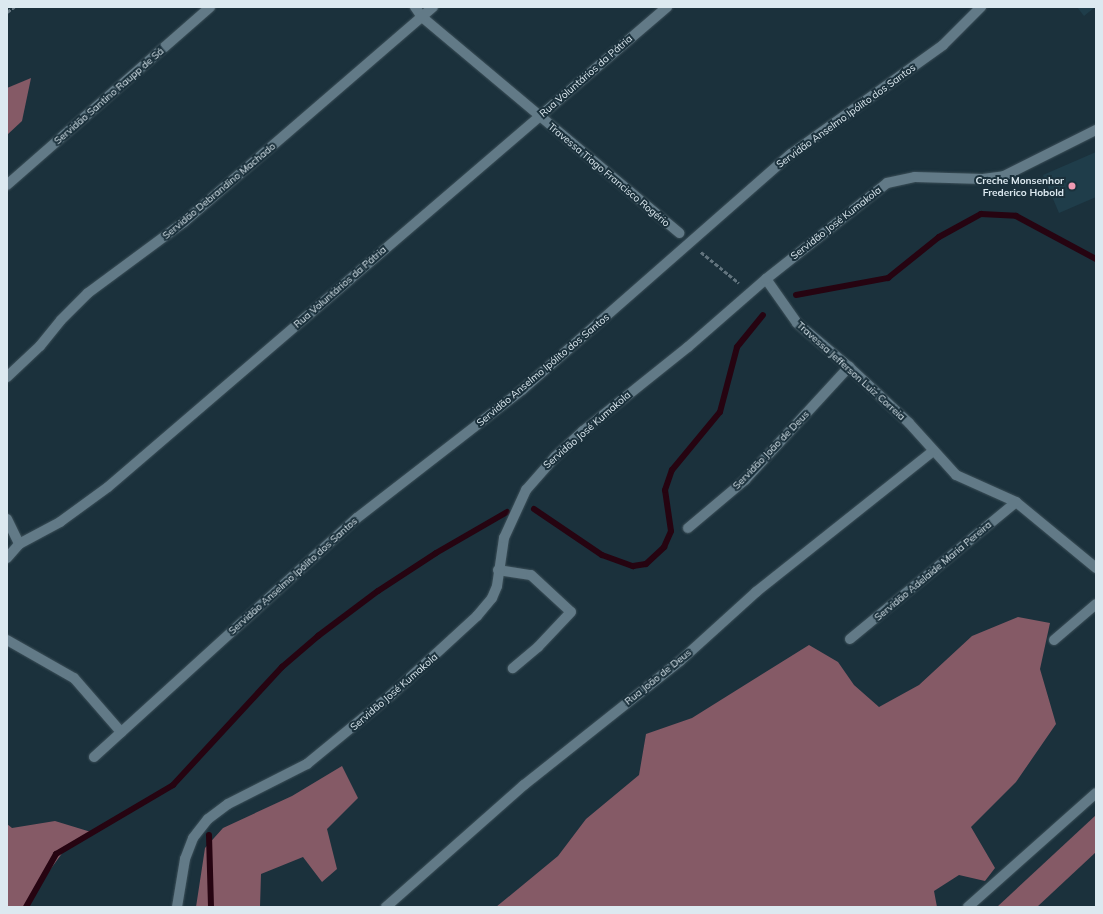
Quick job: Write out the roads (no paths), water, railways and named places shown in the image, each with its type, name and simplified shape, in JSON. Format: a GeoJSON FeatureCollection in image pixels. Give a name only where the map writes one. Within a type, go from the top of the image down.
{"type":"FeatureCollection","features":[{"type":"Feature","properties":{"kind":"lane","name":"Servidão Santino Raupp de Sá"},"geometry":{"type":"LineString","coordinates":[[7,185],[210,7]]}},
{"type":"Feature","properties":{"kind":"lane","name":"Travessa Tiago Francisco Rogério"},"geometry":{"type":"LineString","coordinates":[[415,7],[422,17],[539,117],[679,233]]}},
{"type":"Feature","properties":{"kind":"lane","name":"Servidão Debrandino Machado"},"geometry":{"type":"LineString","coordinates":[[7,377],[40,346],[61,320],[88,293],[184,222],[433,7]]}},
{"type":"Feature","properties":{"kind":"lane","name":"Rua Voluntários da Pátria"},"geometry":{"type":"LineString","coordinates":[[7,558],[19,544],[60,522],[108,487],[666,7]]}},
{"type":"Feature","properties":{"kind":"lane","name":"Servidão Anselmo Ipólito dos Santos"},"geometry":{"type":"LineString","coordinates":[[94,758],[357,518],[501,408],[791,154],[943,45],[981,7]]}},
{"type":"Feature","properties":{"kind":"lane","name":"Servidão José Kumakola"},"geometry":{"type":"LineString","coordinates":[[177,907],[188,852],[193,838],[208,819],[228,804],[307,764],[391,695],[477,616],[492,598],[497,586],[498,570],[504,538],[526,490],[534,478],[583,431],[688,347],[750,292],[887,183],[915,177],[983,179],[1004,176],[1096,130]]}},
{"type":"Feature","properties":{"kind":"lane","name":"Travessa Jefferson Luiz Correia"},"geometry":{"type":"LineString","coordinates":[[766,279],[797,323],[850,367],[909,423],[956,475],[1016,502],[1096,568]]}},
{"type":"Feature","properties":{"kind":"lane","name":"Servidão João de Deus"},"geometry":{"type":"LineString","coordinates":[[688,528],[745,480],[850,367]]}},
{"type":"Feature","properties":{"kind":"lane","name":"Rua João de Deus"},"geometry":{"type":"LineString","coordinates":[[386,907],[524,785],[680,661],[756,592],[933,451]]}},
{"type":"Feature","properties":{"kind":"lane","name":"Servidão Adelaide Maria Pereira"},"geometry":{"type":"LineString","coordinates":[[850,639],[1016,502]]}},
{"type":"Feature","properties":{"kind":"lane"},"geometry":{"type":"LineString","coordinates":[[7,519],[19,544]]}},
{"type":"Feature","properties":{"kind":"lane"},"geometry":{"type":"LineString","coordinates":[[498,570],[531,575],[571,612],[538,647],[512,668]]}},
{"type":"Feature","properties":{"kind":"lane"},"geometry":{"type":"LineString","coordinates":[[1054,640],[1096,604]]}},
{"type":"Feature","properties":{"kind":"lane"},"geometry":{"type":"LineString","coordinates":[[7,640],[74,678],[121,732]]}},
{"type":"Feature","properties":{"kind":"lane"},"geometry":{"type":"LineString","coordinates":[[968,907],[1096,793]]}},
{"type":"Feature","properties":{"kind":"waterway"},"geometry":{"type":"LineString","coordinates":[[796,295],[888,278],[939,237],[981,214],[1016,216],[1096,259]]}},
{"type":"Feature","properties":{"kind":"waterway"},"geometry":{"type":"LineString","coordinates":[[534,509],[602,555],[633,566],[646,564],[664,547],[671,531],[665,490],[672,470],[720,412],[737,347],[763,315]]}},
{"type":"Feature","properties":{"kind":"waterway"},"geometry":{"type":"LineString","coordinates":[[26,907],[56,854],[173,785],[282,667],[318,636],[378,591],[436,553],[507,512]]}},
{"type":"Feature","properties":{"kind":"waterway"},"geometry":{"type":"LineString","coordinates":[[209,835],[211,907]]}},
{"type":"Feature","properties":{"kind":"place","name":"Creche Monsenhor Frederico Hobold"},"geometry":{"type":"Point","coordinates":[1072,186]}}]}
